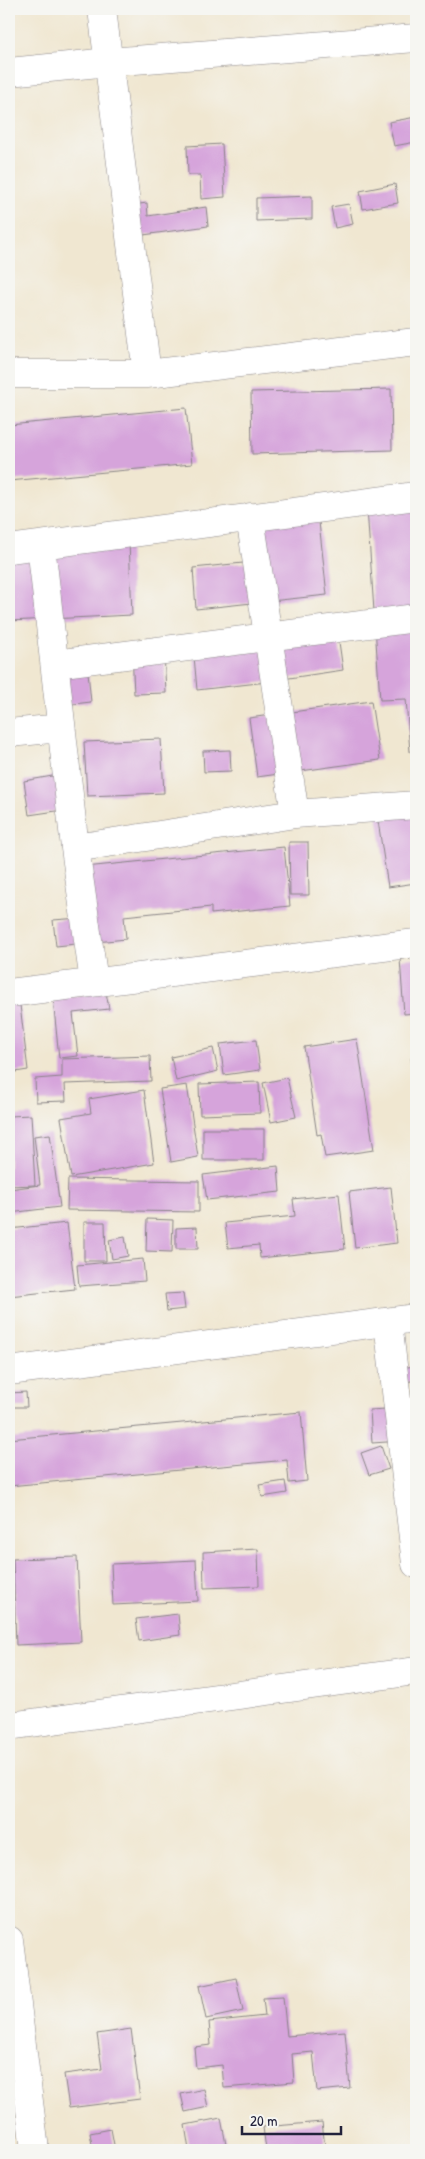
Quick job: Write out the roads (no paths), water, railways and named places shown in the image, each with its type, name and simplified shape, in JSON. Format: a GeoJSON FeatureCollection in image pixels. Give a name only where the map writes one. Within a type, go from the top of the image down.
{"type":"FeatureCollection","features":[{"type":"Feature","properties":{"kind":"street"},"geometry":{"type":"LineString","coordinates":[[102,9],[147,374]]}},
{"type":"Feature","properties":{"kind":"street"},"geometry":{"type":"LineString","coordinates":[[9,72],[109,62],[416,38]]}},
{"type":"Feature","properties":{"kind":"street"},"geometry":{"type":"LineString","coordinates":[[9,374],[147,374],[416,342]]}},
{"type":"Feature","properties":{"kind":"street"},"geometry":{"type":"LineString","coordinates":[[9,549],[416,496]]}},
{"type":"Feature","properties":{"kind":"street"},"geometry":{"type":"LineString","coordinates":[[250,518],[296,814]]}},
{"type":"Feature","properties":{"kind":"street"},"geometry":{"type":"LineString","coordinates":[[41,545],[75,848],[94,982]]}},
{"type":"Feature","properties":{"kind":"street"},"geometry":{"type":"LineString","coordinates":[[55,664],[416,618]]}},
{"type":"Feature","properties":{"kind":"street"},"geometry":{"type":"LineString","coordinates":[[9,733],[61,728]]}},
{"type":"Feature","properties":{"kind":"street"},"geometry":{"type":"LineString","coordinates":[[75,848],[296,814],[416,806]]}},
{"type":"Feature","properties":{"kind":"street"},"geometry":{"type":"LineString","coordinates":[[9,993],[416,943]]}},
{"type":"Feature","properties":{"kind":"street"},"geometry":{"type":"LineString","coordinates":[[9,1371],[416,1318]]}},
{"type":"Feature","properties":{"kind":"street"},"geometry":{"type":"LineString","coordinates":[[388,1322],[416,1564]]}},
{"type":"Feature","properties":{"kind":"street"},"geometry":{"type":"LineString","coordinates":[[9,1726],[416,1671]]}},
{"type":"Feature","properties":{"kind":"street"},"geometry":{"type":"LineString","coordinates":[[9,1940],[35,2150]]}}]}
